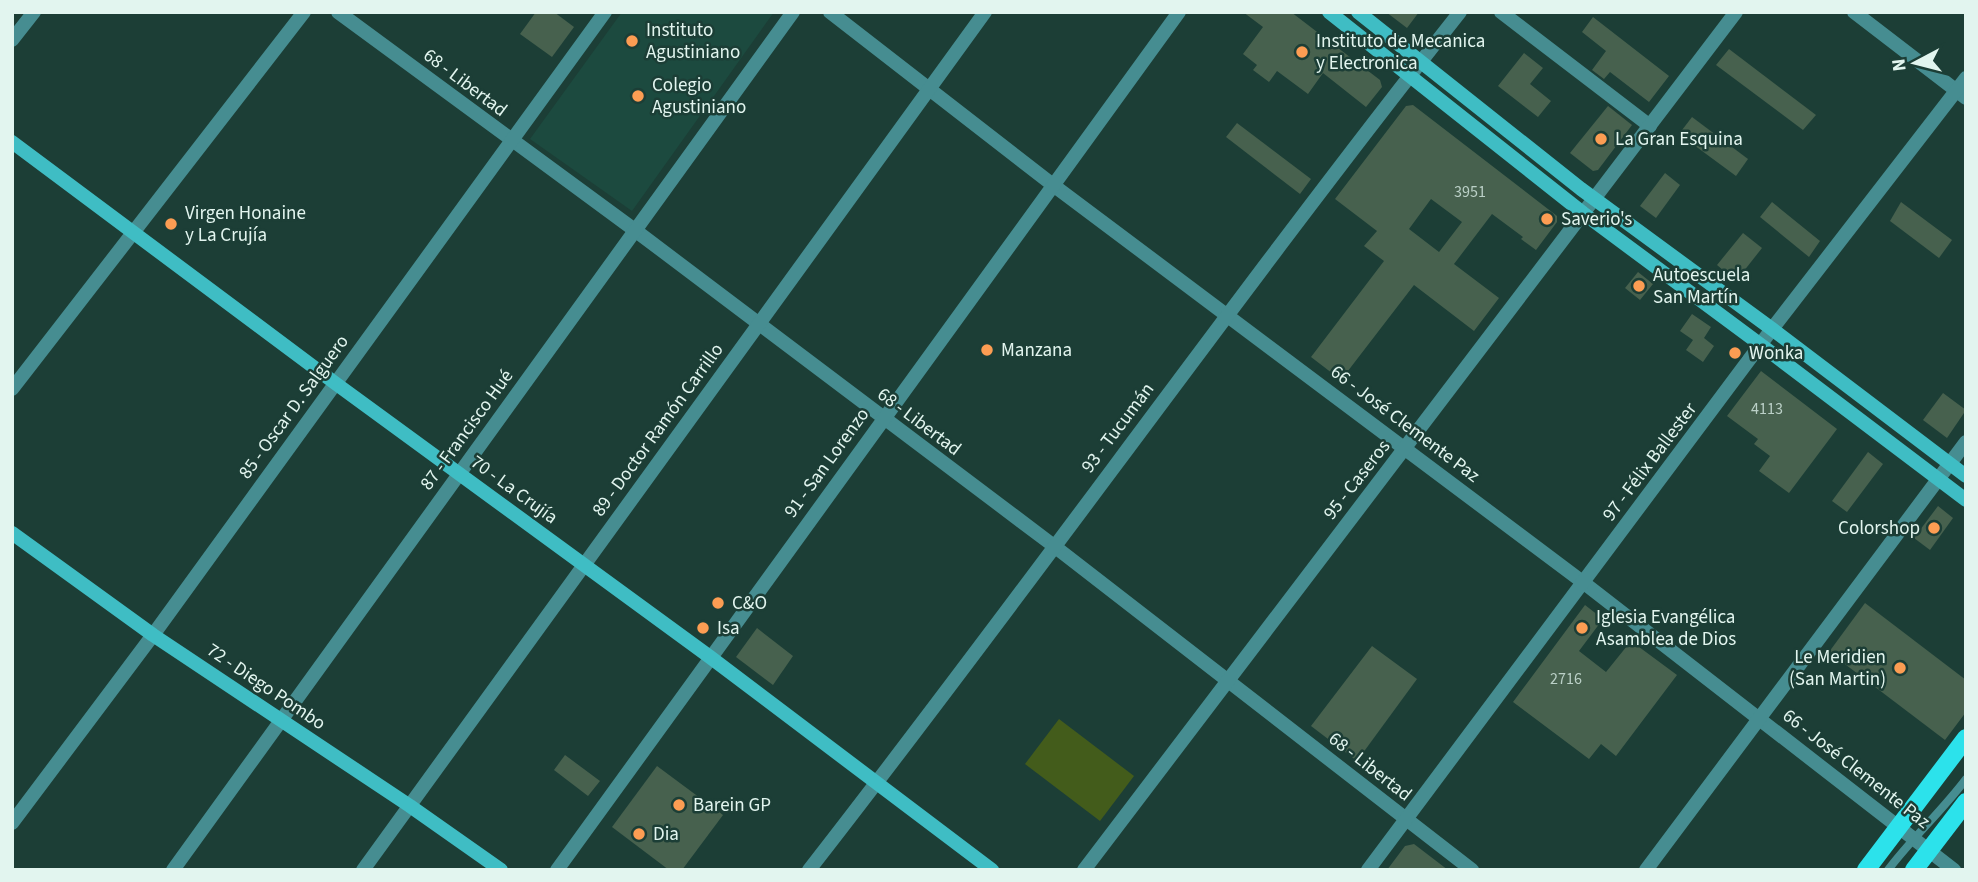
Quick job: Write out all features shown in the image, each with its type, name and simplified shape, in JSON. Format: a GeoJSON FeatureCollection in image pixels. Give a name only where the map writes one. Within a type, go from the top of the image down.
{"type":"FeatureCollection","features":[{"type":"Feature","properties":{"kind":"main road"},"geometry":{"type":"LineString","coordinates":[[1866,870],[1905,833],[1966,738]]}},
{"type":"Feature","properties":{"kind":"main road"},"geometry":{"type":"LineString","coordinates":[[1914,870],[1966,802]]}},
{"type":"Feature","properties":{"kind":"street"},"geometry":{"type":"LineString","coordinates":[[12,40],[34,12]]}},
{"type":"Feature","properties":{"kind":"street"},"geometry":{"type":"LineString","coordinates":[[12,389],[304,12]]}},
{"type":"Feature","properties":{"kind":"street","name":"68 - Libertad"},"geometry":{"type":"LineString","coordinates":[[338,12],[511,142],[636,231],[1054,546],[1472,870]]}},
{"type":"Feature","properties":{"kind":"street","name":"85 - Oscar D. Salguero"},"geometry":{"type":"LineString","coordinates":[[12,823],[153,635],[605,12]]}},
{"type":"Feature","properties":{"kind":"street","name":"87 - Francisco Hué"},"geometry":{"type":"LineString","coordinates":[[173,870],[793,12]]}},
{"type":"Feature","properties":{"kind":"street","name":"66 - José Clemente Paz"},"geometry":{"type":"LineString","coordinates":[[830,12],[1054,185],[1228,313],[1405,450],[1759,716],[1954,870]]}},
{"type":"Feature","properties":{"kind":"street","name":"89 - Doctor Ramón Carrillo"},"geometry":{"type":"LineString","coordinates":[[363,870],[985,12]]}},
{"type":"Feature","properties":{"kind":"street","name":"91 - San Lorenzo"},"geometry":{"type":"LineString","coordinates":[[557,870],[1179,12]]}},
{"type":"Feature","properties":{"kind":"street"},"geometry":{"type":"LineString","coordinates":[[1329,12],[1583,213],[1966,500]]}},
{"type":"Feature","properties":{"kind":"street"},"geometry":{"type":"LineString","coordinates":[[1358,12],[1594,199],[1966,476]]}},
{"type":"Feature","properties":{"kind":"street","name":"93 - Tucumán"},"geometry":{"type":"LineString","coordinates":[[809,870],[1228,313],[1460,12]]}},
{"type":"Feature","properties":{"kind":"street"},"geometry":{"type":"LineString","coordinates":[[1501,12],[1650,126]]}},
{"type":"Feature","properties":{"kind":"street","name":"95 - Caseros"},"geometry":{"type":"LineString","coordinates":[[1084,870],[1736,12]]}},
{"type":"Feature","properties":{"kind":"street"},"geometry":{"type":"LineString","coordinates":[[1854,12],[1961,94]]}},
{"type":"Feature","properties":{"kind":"street","name":"97 - Félix Ballester"},"geometry":{"type":"LineString","coordinates":[[1368,870],[1772,329],[1961,94],[1966,78]]}},
{"type":"Feature","properties":{"kind":"street","name":"70 - La Crujía"},"geometry":{"type":"LineString","coordinates":[[12,142],[335,383],[710,657],[992,870]]}},
{"type":"Feature","properties":{"kind":"street"},"geometry":{"type":"LineString","coordinates":[[1646,870],[1966,442]]}},
{"type":"Feature","properties":{"kind":"street","name":"72 - Diego Pombo"},"geometry":{"type":"LineString","coordinates":[[12,533],[153,635],[410,806],[501,870]]}},
{"type":"Feature","properties":{"kind":"lane"},"geometry":{"type":"LineString","coordinates":[[1888,870],[1905,833],[1946,806],[1966,779]]}},
{"type":"Feature","properties":{"kind":"shaded area","name":"Colegio Agustiniano"},"geometry":{"type":"Polygon","coordinates":[[[622,12],[774,12],[632,211],[530,139],[622,12]]]}},
{"type":"Feature","properties":{"kind":"green space"},"geometry":{"type":"Polygon","coordinates":[[[1059,719],[1134,776],[1100,821],[1025,764],[1059,719]]]}},
{"type":"Feature","properties":{"kind":"building"},"geometry":{"type":"Polygon","coordinates":[[[536,12],[554,12],[574,27],[552,57],[520,34],[536,12]]]}},
{"type":"Feature","properties":{"kind":"building"},"geometry":{"type":"Polygon","coordinates":[[[1243,12],[1291,12],[1380,80],[1382,87],[1366,107],[1323,73],[1308,94],[1277,71],[1269,82],[1253,70],[1257,65],[1243,54],[1263,27],[1243,12]]]}},
{"type":"Feature","properties":{"kind":"building"},"geometry":{"type":"Polygon","coordinates":[[[1386,12],[1419,12],[1407,28],[1386,12]]]}},
{"type":"Feature","properties":{"kind":"building"},"geometry":{"type":"Polygon","coordinates":[[[1593,17],[1669,76],[1649,102],[1610,72],[1604,79],[1592,70],[1606,51],[1582,32],[1593,17]]]}},
{"type":"Feature","properties":{"kind":"building"},"geometry":{"type":"Polygon","coordinates":[[[1729,49],[1816,115],[1803,130],[1716,65],[1729,49]]]}},
{"type":"Feature","properties":{"kind":"building"},"geometry":{"type":"Polygon","coordinates":[[[1524,53],[1543,68],[1530,84],[1551,101],[1538,117],[1498,86],[1524,53]]]}},
{"type":"Feature","properties":{"kind":"building"},"geometry":{"type":"Polygon","coordinates":[[[1413,105],[1557,216],[1557,222],[1536,250],[1492,214],[1454,264],[1499,298],[1474,331],[1414,285],[1341,380],[1311,357],[1384,261],[1364,246],[1377,231],[1335,199],[1406,106],[1413,105]],[[1431,199],[1409,229],[1439,252],[1462,222],[1431,199]]]}},
{"type":"Feature","properties":{"kind":"building","name":"La Gran Esquina"},"geometry":{"type":"Polygon","coordinates":[[[1608,106],[1632,125],[1598,170],[1593,171],[1570,153],[1608,106]]]}},
{"type":"Feature","properties":{"kind":"building"},"geometry":{"type":"Polygon","coordinates":[[[1692,117],[1748,159],[1736,176],[1679,134],[1692,117]]]}},
{"type":"Feature","properties":{"kind":"building"},"geometry":{"type":"Polygon","coordinates":[[[1237,123],[1311,179],[1300,194],[1226,137],[1237,123]]]}},
{"type":"Feature","properties":{"kind":"building"},"geometry":{"type":"Polygon","coordinates":[[[1665,173],[1680,185],[1656,218],[1640,206],[1665,173]]]}},
{"type":"Feature","properties":{"kind":"building"},"geometry":{"type":"Polygon","coordinates":[[[1772,202],[1820,241],[1809,257],[1760,217],[1772,202]]]}},
{"type":"Feature","properties":{"kind":"building"},"geometry":{"type":"Polygon","coordinates":[[[1901,202],[1952,240],[1939,258],[1890,221],[1901,202]]]}},
{"type":"Feature","properties":{"kind":"building"},"geometry":{"type":"Polygon","coordinates":[[[1743,233],[1762,248],[1736,281],[1717,265],[1743,233]]]}},
{"type":"Feature","properties":{"kind":"building","name":"Autoescuela San Martín"},"geometry":{"type":"Polygon","coordinates":[[[1638,272],[1653,284],[1640,300],[1625,288],[1638,272]]]}},
{"type":"Feature","properties":{"kind":"building"},"geometry":{"type":"Polygon","coordinates":[[[1692,314],[1711,327],[1704,338],[1714,346],[1703,362],[1686,350],[1693,340],[1680,331],[1692,314]]]}},
{"type":"Feature","properties":{"kind":"building"},"geometry":{"type":"Polygon","coordinates":[[[1761,371],[1837,429],[1789,493],[1759,471],[1770,456],[1754,444],[1758,439],[1727,416],[1761,371]]]}},
{"type":"Feature","properties":{"kind":"building"},"geometry":{"type":"Polygon","coordinates":[[[1943,393],[1966,410],[1947,438],[1923,420],[1943,393]]]}},
{"type":"Feature","properties":{"kind":"building"},"geometry":{"type":"Polygon","coordinates":[[[1868,452],[1883,464],[1847,512],[1832,501],[1868,452]]]}},
{"type":"Feature","properties":{"kind":"building","name":"Colorshop"},"geometry":{"type":"Polygon","coordinates":[[[1938,506],[1953,518],[1930,550],[1914,538],[1938,506]]]}},
{"type":"Feature","properties":{"kind":"building","name":"Le Meridien (San Martin)"},"geometry":{"type":"Polygon","coordinates":[[[1865,603],[1966,680],[1966,712],[1945,740],[1829,652],[1865,603]]]}},
{"type":"Feature","properties":{"kind":"building"},"geometry":{"type":"Polygon","coordinates":[[[1585,605],[1603,619],[1579,651],[1606,672],[1631,641],[1677,675],[1616,756],[1601,744],[1589,759],[1513,702],[1585,605]]]}},
{"type":"Feature","properties":{"kind":"building"},"geometry":{"type":"Polygon","coordinates":[[[757,628],[793,656],[773,685],[736,657],[757,628]]]}},
{"type":"Feature","properties":{"kind":"building"},"geometry":{"type":"Polygon","coordinates":[[[1372,646],[1417,679],[1357,761],[1311,726],[1372,646]]]}},
{"type":"Feature","properties":{"kind":"building"},"geometry":{"type":"Polygon","coordinates":[[[565,755],[600,781],[588,796],[554,770],[565,755]]]}},
{"type":"Feature","properties":{"kind":"building"},"geometry":{"type":"Polygon","coordinates":[[[657,766],[723,815],[682,870],[669,870],[612,827],[657,766]]]}},
{"type":"Feature","properties":{"kind":"building"},"geometry":{"type":"Polygon","coordinates":[[[1414,844],[1448,870],[1387,870],[1405,846],[1414,844]]]}},
{"type":"Feature","properties":{"kind":"place","name":"Instituto Agustiniano"},"geometry":{"type":"Point","coordinates":[632,41]}},
{"type":"Feature","properties":{"kind":"place","name":"Instituto de Mecanica y Electronica"},"geometry":{"type":"Point","coordinates":[1302,52]}},
{"type":"Feature","properties":{"kind":"place","name":"Colegio Agustiniano"},"geometry":{"type":"Point","coordinates":[638,96]}},
{"type":"Feature","properties":{"kind":"place","name":"La Gran Esquina"},"geometry":{"type":"Point","coordinates":[1601,139]}},
{"type":"Feature","properties":{"kind":"place","name":"Saverio's"},"geometry":{"type":"Point","coordinates":[1547,219]}},
{"type":"Feature","properties":{"kind":"place","name":"Virgen Honaine y La Crujía"},"geometry":{"type":"Point","coordinates":[171,224]}},
{"type":"Feature","properties":{"kind":"place","name":"Autoescuela San Martín"},"geometry":{"type":"Point","coordinates":[1639,286]}},
{"type":"Feature","properties":{"kind":"place","name":"Manzana"},"geometry":{"type":"Point","coordinates":[987,350]}},
{"type":"Feature","properties":{"kind":"place","name":"Wonka"},"geometry":{"type":"Point","coordinates":[1735,353]}},
{"type":"Feature","properties":{"kind":"place","name":"Colorshop"},"geometry":{"type":"Point","coordinates":[1934,528]}},
{"type":"Feature","properties":{"kind":"place","name":"C&O"},"geometry":{"type":"Point","coordinates":[718,603]}},
{"type":"Feature","properties":{"kind":"place","name":"Isa"},"geometry":{"type":"Point","coordinates":[703,628]}},
{"type":"Feature","properties":{"kind":"place","name":"Iglesia Evangélica Asamblea de Dios"},"geometry":{"type":"Point","coordinates":[1582,628]}},
{"type":"Feature","properties":{"kind":"place","name":"Le Meridien (San Martin)"},"geometry":{"type":"Point","coordinates":[1900,668]}},
{"type":"Feature","properties":{"kind":"place","name":"Barein GP"},"geometry":{"type":"Point","coordinates":[679,805]}},
{"type":"Feature","properties":{"kind":"place","name":"Dia"},"geometry":{"type":"Point","coordinates":[639,834]}}]}
